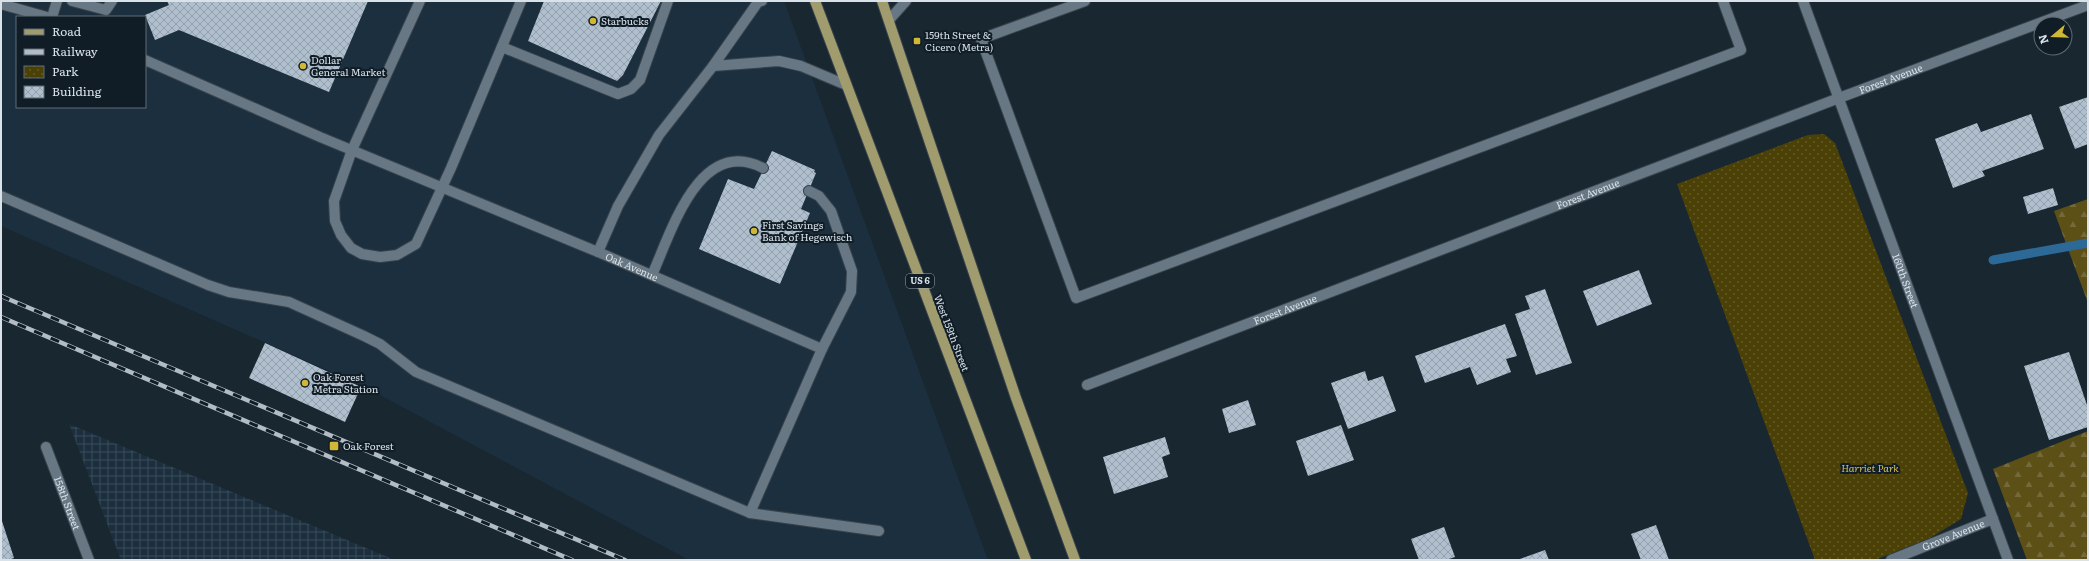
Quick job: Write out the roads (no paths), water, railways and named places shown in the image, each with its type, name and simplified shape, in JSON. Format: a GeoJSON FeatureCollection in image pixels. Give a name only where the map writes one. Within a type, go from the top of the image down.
{"type":"FeatureCollection","features":[{"type":"Feature","properties":{"kind":"main road","name":"West 159th Street"},"geometry":{"type":"LineString","coordinates":[[815,1],[1026,560]]}},
{"type":"Feature","properties":{"kind":"main road"},"geometry":{"type":"LineString","coordinates":[[882,1],[1016,398],[1075,560]]}},
{"type":"Feature","properties":{"kind":"street"},"geometry":{"type":"LineString","coordinates":[[52,16],[58,1]]}},
{"type":"Feature","properties":{"kind":"street"},"geometry":{"type":"LineString","coordinates":[[72,1],[106,10],[112,1]]}},
{"type":"Feature","properties":{"kind":"street"},"geometry":{"type":"LineString","coordinates":[[420,1],[352,150],[334,201],[335,220],[341,235],[351,248],[362,254],[380,257],[397,255],[416,244],[502,48],[520,1]]}},
{"type":"Feature","properties":{"kind":"street"},"geometry":{"type":"LineString","coordinates":[[502,48],[618,94],[631,89],[640,80],[668,1]]}},
{"type":"Feature","properties":{"kind":"street","name":"Oak Avenue"},"geometry":{"type":"LineString","coordinates":[[762,1],[758,2],[713,66],[659,135],[618,206],[598,252],[822,349]]}},
{"type":"Feature","properties":{"kind":"street"},"geometry":{"type":"LineString","coordinates":[[889,20],[906,1]]}},
{"type":"Feature","properties":{"kind":"street"},"geometry":{"type":"LineString","coordinates":[[1085,1],[981,39],[1076,298],[1741,50],[1723,1]]}},
{"type":"Feature","properties":{"kind":"street","name":"160th Street"},"geometry":{"type":"LineString","coordinates":[[1803,1],[2008,560]]}},
{"type":"Feature","properties":{"kind":"street"},"geometry":{"type":"LineString","coordinates":[[1,4],[43,16]]}},
{"type":"Feature","properties":{"kind":"street","name":"Forest Avenue"},"geometry":{"type":"LineString","coordinates":[[1087,386],[2088,4]]}},
{"type":"Feature","properties":{"kind":"street"},"geometry":{"type":"LineString","coordinates":[[146,60],[352,150],[598,252]]}},
{"type":"Feature","properties":{"kind":"street"},"geometry":{"type":"LineString","coordinates":[[713,66],[779,61],[801,66],[846,85]]}},
{"type":"Feature","properties":{"kind":"street"},"geometry":{"type":"LineString","coordinates":[[652,275],[689,194],[709,171],[734,160],[755,164],[763,168]]}},
{"type":"Feature","properties":{"kind":"street"},"geometry":{"type":"LineString","coordinates":[[750,513],[822,349],[851,292],[852,271],[831,211],[819,196],[809,191]]}},
{"type":"Feature","properties":{"kind":"street"},"geometry":{"type":"LineString","coordinates":[[1,196],[208,285],[229,292],[295,304],[380,344],[416,372],[750,513],[879,531]]}},
{"type":"Feature","properties":{"kind":"street","name":"158th Street"},"geometry":{"type":"LineString","coordinates":[[46,447],[89,560]]}},
{"type":"Feature","properties":{"kind":"street","name":"Grove Avenue"},"geometry":{"type":"LineString","coordinates":[[1891,560],[1993,519]]}},
{"type":"Feature","properties":{"kind":"waterway"},"geometry":{"type":"LineString","coordinates":[[1993,260],[2088,243]]}},
{"type":"Feature","properties":{"kind":"railway"},"geometry":{"type":"LineString","coordinates":[[1,296],[625,560]]}},
{"type":"Feature","properties":{"kind":"railway"},"geometry":{"type":"LineString","coordinates":[[1,317],[572,560]]}},
{"type":"Feature","properties":{"kind":"place","name":"Starbucks"},"geometry":{"type":"Point","coordinates":[593,21]}},
{"type":"Feature","properties":{"kind":"place","name":"159th Street & Cicero (Metra)"},"geometry":{"type":"Point","coordinates":[917,41]}},
{"type":"Feature","properties":{"kind":"place","name":"Dollar General Market"},"geometry":{"type":"Point","coordinates":[303,66]}},
{"type":"Feature","properties":{"kind":"place","name":"First Savings Bank of Hegewisch"},"geometry":{"type":"Point","coordinates":[754,231]}},
{"type":"Feature","properties":{"kind":"place","name":"Oak Forest Metra Station"},"geometry":{"type":"Point","coordinates":[305,383]}},
{"type":"Feature","properties":{"kind":"place","name":"Oak Forest"},"geometry":{"type":"Point","coordinates":[334,446]}},
{"type":"Feature","properties":{"kind":"park label","name":"Harriet Park"},"geometry":{"type":"Point","coordinates":[1870,468]}}]}
